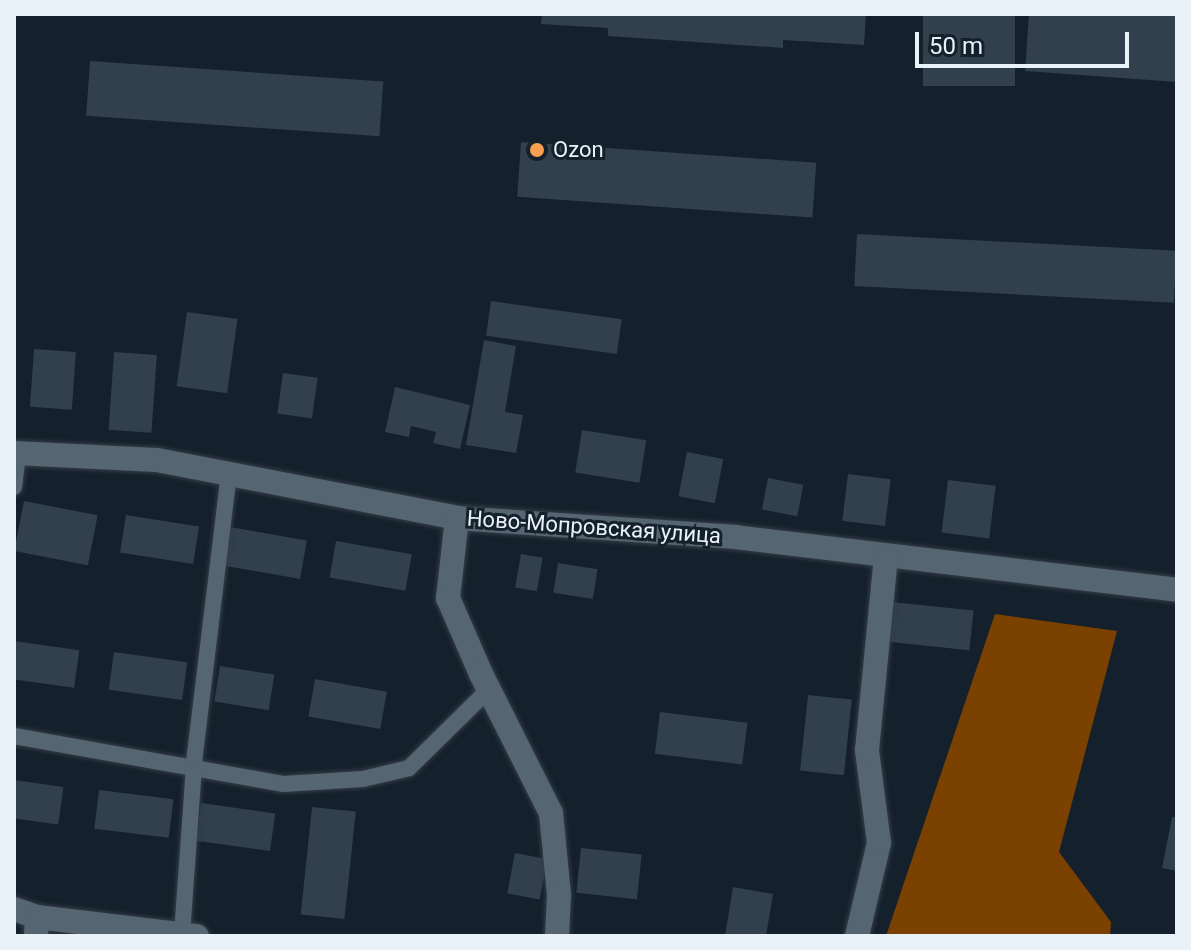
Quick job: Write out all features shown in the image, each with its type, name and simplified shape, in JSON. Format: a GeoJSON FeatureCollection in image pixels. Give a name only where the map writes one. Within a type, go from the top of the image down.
{"type":"FeatureCollection","features":[{"type":"Feature","properties":{"kind":"street","name":"Ново-Мопровская улица"},"geometry":{"type":"LineString","coordinates":[[16,453],[157,460],[457,518],[735,537],[1177,590]]}},
{"type":"Feature","properties":{"kind":"street"},"geometry":{"type":"LineString","coordinates":[[457,518],[448,598],[551,813],[559,895],[557,936]]}},
{"type":"Feature","properties":{"kind":"street"},"geometry":{"type":"LineString","coordinates":[[857,936],[879,843],[867,750],[886,556]]}},
{"type":"Feature","properties":{"kind":"street"},"geometry":{"type":"LineString","coordinates":[[14,909],[37,927],[189,935]]}},
{"type":"Feature","properties":{"kind":"lane"},"geometry":{"type":"LineString","coordinates":[[14,487],[16,453]]}},
{"type":"Feature","properties":{"kind":"lane"},"geometry":{"type":"LineString","coordinates":[[189,935],[194,766],[229,474]]}},
{"type":"Feature","properties":{"kind":"lane"},"geometry":{"type":"LineString","coordinates":[[14,736],[283,784],[363,779],[409,768],[489,689]]}},
{"type":"Feature","properties":{"kind":"shaded area"},"geometry":{"type":"Polygon","coordinates":[[[995,614],[1117,631],[1059,852],[1111,922],[1110,936],[886,936],[995,614]]]}},
{"type":"Feature","properties":{"kind":"building"},"geometry":{"type":"Polygon","coordinates":[[[542,14],[866,14],[864,45],[783,40],[783,48],[608,36],[608,28],[541,24],[542,14]]]}},
{"type":"Feature","properties":{"kind":"building"},"geometry":{"type":"Polygon","coordinates":[[[923,14],[1015,14],[1015,86],[923,86],[923,14]]]}},
{"type":"Feature","properties":{"kind":"building"},"geometry":{"type":"Polygon","coordinates":[[[1029,14],[1177,14],[1177,82],[1025,71],[1029,14]]]}},
{"type":"Feature","properties":{"kind":"building"},"geometry":{"type":"Polygon","coordinates":[[[90,61],[383,82],[379,136],[86,116],[90,61]]]}},
{"type":"Feature","properties":{"kind":"building"},"geometry":{"type":"Polygon","coordinates":[[[521,142],[816,163],[812,218],[517,197],[521,142]]]}},
{"type":"Feature","properties":{"kind":"building"},"geometry":{"type":"Polygon","coordinates":[[[857,234],[1177,251],[1174,303],[854,286],[857,234]]]}},
{"type":"Feature","properties":{"kind":"building"},"geometry":{"type":"Polygon","coordinates":[[[491,301],[622,319],[617,354],[486,336],[491,301]]]}},
{"type":"Feature","properties":{"kind":"building"},"geometry":{"type":"Polygon","coordinates":[[[187,312],[238,319],[227,393],[177,386],[187,312]]]}},
{"type":"Feature","properties":{"kind":"building"},"geometry":{"type":"Polygon","coordinates":[[[484,340],[516,346],[505,412],[523,415],[516,453],[466,445],[484,340]]]}},
{"type":"Feature","properties":{"kind":"building"},"geometry":{"type":"Polygon","coordinates":[[[34,349],[76,352],[72,410],[30,407],[34,349]]]}},
{"type":"Feature","properties":{"kind":"building"},"geometry":{"type":"Polygon","coordinates":[[[114,352],[157,355],[151,433],[109,430],[114,352]]]}},
{"type":"Feature","properties":{"kind":"building"},"geometry":{"type":"Polygon","coordinates":[[[283,373],[318,378],[312,418],[277,414],[283,373]]]}},
{"type":"Feature","properties":{"kind":"building"},"geometry":{"type":"Polygon","coordinates":[[[395,387],[470,405],[460,449],[433,443],[436,432],[411,426],[409,437],[385,432],[395,387]]]}},
{"type":"Feature","properties":{"kind":"building"},"geometry":{"type":"Polygon","coordinates":[[[582,430],[646,440],[639,483],[575,472],[582,430]]]}},
{"type":"Feature","properties":{"kind":"building"},"geometry":{"type":"Polygon","coordinates":[[[687,452],[723,459],[715,503],[678,496],[687,452]]]}},
{"type":"Feature","properties":{"kind":"building"},"geometry":{"type":"Polygon","coordinates":[[[848,474],[891,479],[885,526],[842,521],[848,474]]]}},
{"type":"Feature","properties":{"kind":"building"},"geometry":{"type":"Polygon","coordinates":[[[768,478],[803,485],[797,516],[762,509],[768,478]]]}},
{"type":"Feature","properties":{"kind":"building"},"geometry":{"type":"Polygon","coordinates":[[[948,480],[996,486],[989,538],[942,533],[948,480]]]}},
{"type":"Feature","properties":{"kind":"building"},"geometry":{"type":"Polygon","coordinates":[[[24,501],[98,515],[88,565],[14,551],[24,501]]]}},
{"type":"Feature","properties":{"kind":"building"},"geometry":{"type":"Polygon","coordinates":[[[126,515],[199,527],[193,564],[120,553],[126,515]]]}},
{"type":"Feature","properties":{"kind":"building"},"geometry":{"type":"Polygon","coordinates":[[[230,527],[307,541],[300,579],[223,565],[230,527]]]}},
{"type":"Feature","properties":{"kind":"building"},"geometry":{"type":"Polygon","coordinates":[[[336,541],[412,554],[405,591],[330,577],[336,541]]]}},
{"type":"Feature","properties":{"kind":"building"},"geometry":{"type":"Polygon","coordinates":[[[521,554],[543,558],[537,591],[515,587],[521,554]]]}},
{"type":"Feature","properties":{"kind":"building"},"geometry":{"type":"Polygon","coordinates":[[[558,563],[598,569],[593,599],[553,593],[558,563]]]}},
{"type":"Feature","properties":{"kind":"building"},"geometry":{"type":"Polygon","coordinates":[[[892,602],[974,611],[969,650],[888,642],[892,602]]]}},
{"type":"Feature","properties":{"kind":"building"},"geometry":{"type":"Polygon","coordinates":[[[14,641],[79,650],[74,688],[14,679],[14,641]]]}},
{"type":"Feature","properties":{"kind":"building"},"geometry":{"type":"Polygon","coordinates":[[[114,652],[187,662],[182,700],[109,690],[114,652]]]}},
{"type":"Feature","properties":{"kind":"building"},"geometry":{"type":"Polygon","coordinates":[[[220,666],[274,675],[269,710],[214,702],[220,666]]]}},
{"type":"Feature","properties":{"kind":"building"},"geometry":{"type":"Polygon","coordinates":[[[315,679],[387,692],[380,729],[308,716],[315,679]]]}},
{"type":"Feature","properties":{"kind":"building"},"geometry":{"type":"Polygon","coordinates":[[[808,695],[852,700],[844,775],[800,771],[808,695]]]}},
{"type":"Feature","properties":{"kind":"building"},"geometry":{"type":"Polygon","coordinates":[[[660,712],[747,723],[742,764],[655,754],[660,712]]]}},
{"type":"Feature","properties":{"kind":"building"},"geometry":{"type":"Polygon","coordinates":[[[14,780],[64,787],[58,825],[14,818],[14,780]]]}},
{"type":"Feature","properties":{"kind":"building"},"geometry":{"type":"Polygon","coordinates":[[[99,790],[173,799],[169,838],[94,829],[99,790]]]}},
{"type":"Feature","properties":{"kind":"building"},"geometry":{"type":"Polygon","coordinates":[[[201,803],[275,813],[270,851],[196,841],[201,803]]]}},
{"type":"Feature","properties":{"kind":"building"},"geometry":{"type":"Polygon","coordinates":[[[312,807],[356,812],[344,919],[301,914],[312,807]]]}},
{"type":"Feature","properties":{"kind":"building"},"geometry":{"type":"Polygon","coordinates":[[[1172,817],[1177,818],[1177,871],[1162,868],[1172,817]]]}},
{"type":"Feature","properties":{"kind":"building"},"geometry":{"type":"Polygon","coordinates":[[[581,848],[642,854],[637,899],[576,893],[581,848]]]}},
{"type":"Feature","properties":{"kind":"building"},"geometry":{"type":"Polygon","coordinates":[[[515,853],[547,859],[540,900],[507,893],[515,853]]]}},
{"type":"Feature","properties":{"kind":"building"},"geometry":{"type":"Polygon","coordinates":[[[733,887],[773,894],[766,936],[725,936],[733,887]]]}},
{"type":"Feature","properties":{"kind":"place","name":"Ozon"},"geometry":{"type":"Point","coordinates":[537,150]}}]}
